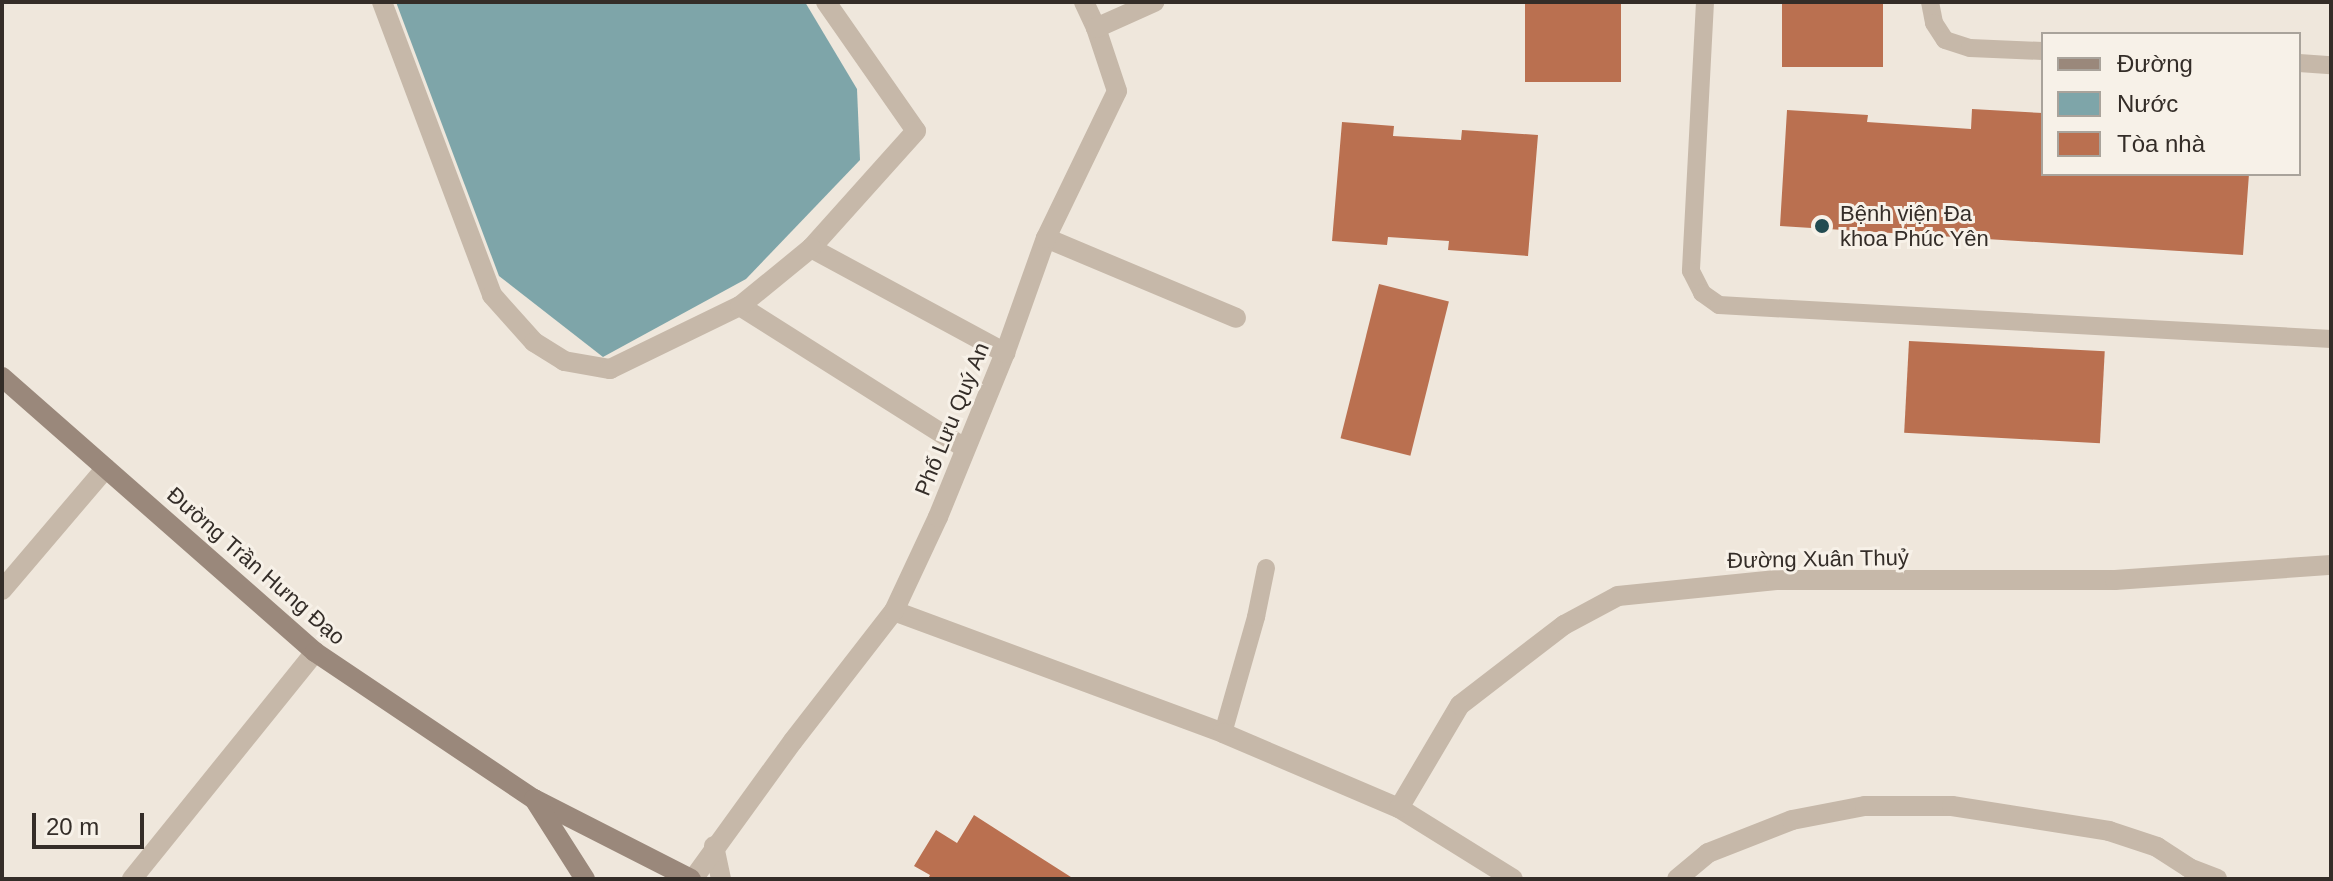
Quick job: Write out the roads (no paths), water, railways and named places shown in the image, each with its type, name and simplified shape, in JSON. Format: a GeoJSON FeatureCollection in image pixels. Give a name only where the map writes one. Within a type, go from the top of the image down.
{"type":"FeatureCollection","features":[{"type":"Feature","properties":{"kind":"street"},"geometry":{"type":"LineString","coordinates":[[382,2],[492,295],[534,342],[564,361],[610,369],[740,306],[811,248],[916,131],[826,2]]}},
{"type":"Feature","properties":{"kind":"street","name":"Phố Lưu Quý An"},"geometry":{"type":"LineString","coordinates":[[692,879],[894,611],[938,517],[1005,353],[1046,238],[1117,91],[1084,2]]}},
{"type":"Feature","properties":{"kind":"street"},"geometry":{"type":"LineString","coordinates":[[1096,28],[1154,2]]}},
{"type":"Feature","properties":{"kind":"street"},"geometry":{"type":"LineString","coordinates":[[1046,238],[1236,318]]}},
{"type":"Feature","properties":{"kind":"street"},"geometry":{"type":"LineString","coordinates":[[811,248],[1005,353]]}},
{"type":"Feature","properties":{"kind":"street"},"geometry":{"type":"LineString","coordinates":[[740,306],[965,448]]}},
{"type":"Feature","properties":{"kind":"street","name":"Đường Trần Hưng Đạo"},"geometry":{"type":"LineString","coordinates":[[2,377],[315,652],[534,799],[692,879]]}},
{"type":"Feature","properties":{"kind":"street"},"geometry":{"type":"LineString","coordinates":[[2,590],[106,468]]}},
{"type":"Feature","properties":{"kind":"street","name":"Đường Xuân Thuỷ"},"geometry":{"type":"LineString","coordinates":[[1399,808],[1460,705],[1564,625],[1618,596],[1776,580],[2115,580],[2331,565]]}},
{"type":"Feature","properties":{"kind":"street"},"geometry":{"type":"LineString","coordinates":[[894,611],[1223,733],[1399,808],[1513,879]]}},
{"type":"Feature","properties":{"kind":"street"},"geometry":{"type":"LineString","coordinates":[[132,879],[315,652]]}},
{"type":"Feature","properties":{"kind":"street"},"geometry":{"type":"LineString","coordinates":[[534,799],[585,879]]}},
{"type":"Feature","properties":{"kind":"street"},"geometry":{"type":"LineString","coordinates":[[1677,879],[1708,853],[1792,820],[1865,806],[1952,806],[2109,831],[2157,847],[2189,868],[2217,879]]}},
{"type":"Feature","properties":{"kind":"street"},"geometry":{"type":"LineString","coordinates":[[714,846],[721,879]]}},
{"type":"Feature","properties":{"kind":"lane"},"geometry":{"type":"LineString","coordinates":[[1705,2],[1691,271],[1702,293],[1719,305],[2331,339]]}},
{"type":"Feature","properties":{"kind":"lane"},"geometry":{"type":"LineString","coordinates":[[1930,2],[1934,23],[1945,40],[1970,48],[2041,51]]}},
{"type":"Feature","properties":{"kind":"lane"},"geometry":{"type":"LineString","coordinates":[[2301,63],[2331,65]]}},
{"type":"Feature","properties":{"kind":"lane"},"geometry":{"type":"LineString","coordinates":[[1223,733],[1256,617],[1266,568]]}},
{"type":"Feature","properties":{"kind":"water"},"geometry":{"type":"Polygon","coordinates":[[[396,2],[805,2],[857,89],[860,160],[746,279],[603,357],[499,276],[396,2]]]}},
{"type":"Feature","properties":{"kind":"place","name":"Bệnh viện Đa khoa Phúc Yên"},"geometry":{"type":"Point","coordinates":[1822,226]}}]}
